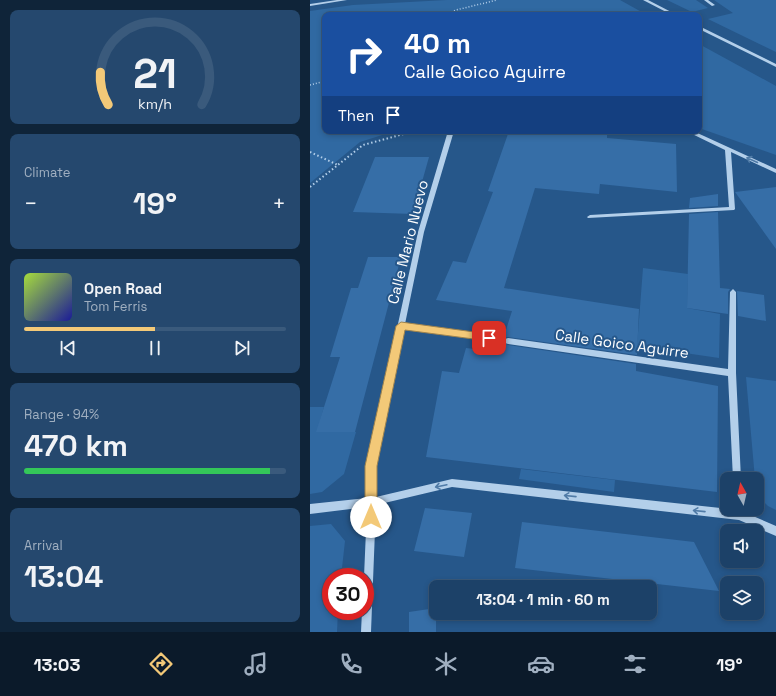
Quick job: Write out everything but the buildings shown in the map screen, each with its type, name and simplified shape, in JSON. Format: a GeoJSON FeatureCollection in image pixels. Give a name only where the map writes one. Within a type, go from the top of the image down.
{"type":"FeatureCollection","features":[{"type":"Feature","properties":{"kind":"street"},"geometry":{"type":"LineString","coordinates":[[310,5],[344,0]]}},
{"type":"Feature","properties":{"kind":"street"},"geometry":{"type":"LineString","coordinates":[[645,0],[669,12]]}},
{"type":"Feature","properties":{"kind":"street"},"geometry":{"type":"LineString","coordinates":[[706,0],[713,5]]}},
{"type":"Feature","properties":{"kind":"street"},"geometry":{"type":"LineString","coordinates":[[702,29],[776,66]]}},
{"type":"Feature","properties":{"kind":"street","name":"Calle Mario Nuevo"},"geometry":{"type":"LineString","coordinates":[[366,632],[372,502],[371,466],[421,232],[450,134]]}},
{"type":"Feature","properties":{"kind":"street"},"geometry":{"type":"LineString","coordinates":[[696,134],[776,171]]}},
{"type":"Feature","properties":{"kind":"street"},"geometry":{"type":"LineString","coordinates":[[590,217],[732,209],[728,149]]}},
{"type":"Feature","properties":{"kind":"street"},"geometry":{"type":"LineString","coordinates":[[733,292],[732,374],[737,472]]}},
{"type":"Feature","properties":{"kind":"street"},"geometry":{"type":"LineString","coordinates":[[401,326],[489,338]]}},
{"type":"Feature","properties":{"kind":"street","name":"Calle Goico Aguirre"},"geometry":{"type":"LineString","coordinates":[[508,341],[732,374]]}},
{"type":"Feature","properties":{"kind":"street"},"geometry":{"type":"LineString","coordinates":[[310,509],[372,502],[452,483],[720,510]]}},
{"type":"Feature","properties":{"kind":"street"},"geometry":{"type":"LineString","coordinates":[[747,516],[776,531]]}},
{"type":"Feature","properties":{"kind":"path"},"geometry":{"type":"LineString","coordinates":[[452,12],[497,0]]}},
{"type":"Feature","properties":{"kind":"path"},"geometry":{"type":"LineString","coordinates":[[310,85],[322,82]]}},
{"type":"Feature","properties":{"kind":"path"},"geometry":{"type":"LineString","coordinates":[[310,187],[363,145],[404,134]]}},
{"type":"Feature","properties":{"kind":"path"},"geometry":{"type":"LineString","coordinates":[[311,153],[338,165]]}},
{"type":"Feature","properties":{"kind":"shaded area"},"geometry":{"type":"Polygon","coordinates":[[[447,0],[620,0],[642,12],[322,12],[322,134],[385,134],[360,142],[310,183],[310,11],[353,5],[447,0]]]}},
{"type":"Feature","properties":{"kind":"shaded area"},"geometry":{"type":"Polygon","coordinates":[[[667,0],[696,0],[708,8],[692,12],[667,0]]]}},
{"type":"Feature","properties":{"kind":"shaded area"},"geometry":{"type":"Polygon","coordinates":[[[714,0],[776,0],[776,52],[708,19],[733,13],[714,0]]]}},
{"type":"Feature","properties":{"kind":"shaded area"},"geometry":{"type":"Polygon","coordinates":[[[702,46],[776,86],[776,155],[702,129],[702,46]]]}},
{"type":"Feature","properties":{"kind":"shaded area"},"geometry":{"type":"Polygon","coordinates":[[[643,268],[688,274],[687,308],[720,314],[719,358],[637,346],[643,268]]]}},
{"type":"Feature","properties":{"kind":"shaded area"},"geometry":{"type":"Polygon","coordinates":[[[746,377],[776,381],[776,510],[764,502],[764,472],[754,472],[746,377]]]}},
{"type":"Feature","properties":{"kind":"shaded area"},"geometry":{"type":"Polygon","coordinates":[[[310,407],[324,407],[317,432],[356,432],[344,474],[322,492],[310,494],[310,407]]]}},
{"type":"Feature","properties":{"kind":"shaded area"},"geometry":{"type":"Polygon","coordinates":[[[521,469],[615,480],[614,492],[519,479],[521,469]]]}},
{"type":"Feature","properties":{"kind":"shaded area"},"geometry":{"type":"Polygon","coordinates":[[[331,524],[345,541],[342,568],[322,568],[322,620],[338,620],[337,632],[310,632],[310,526],[331,524]]]}},
{"type":"Feature","properties":{"kind":"route"},"geometry":{"type":"LineString","coordinates":[[371,517],[371,466],[401,326],[489,338]]}}]}
